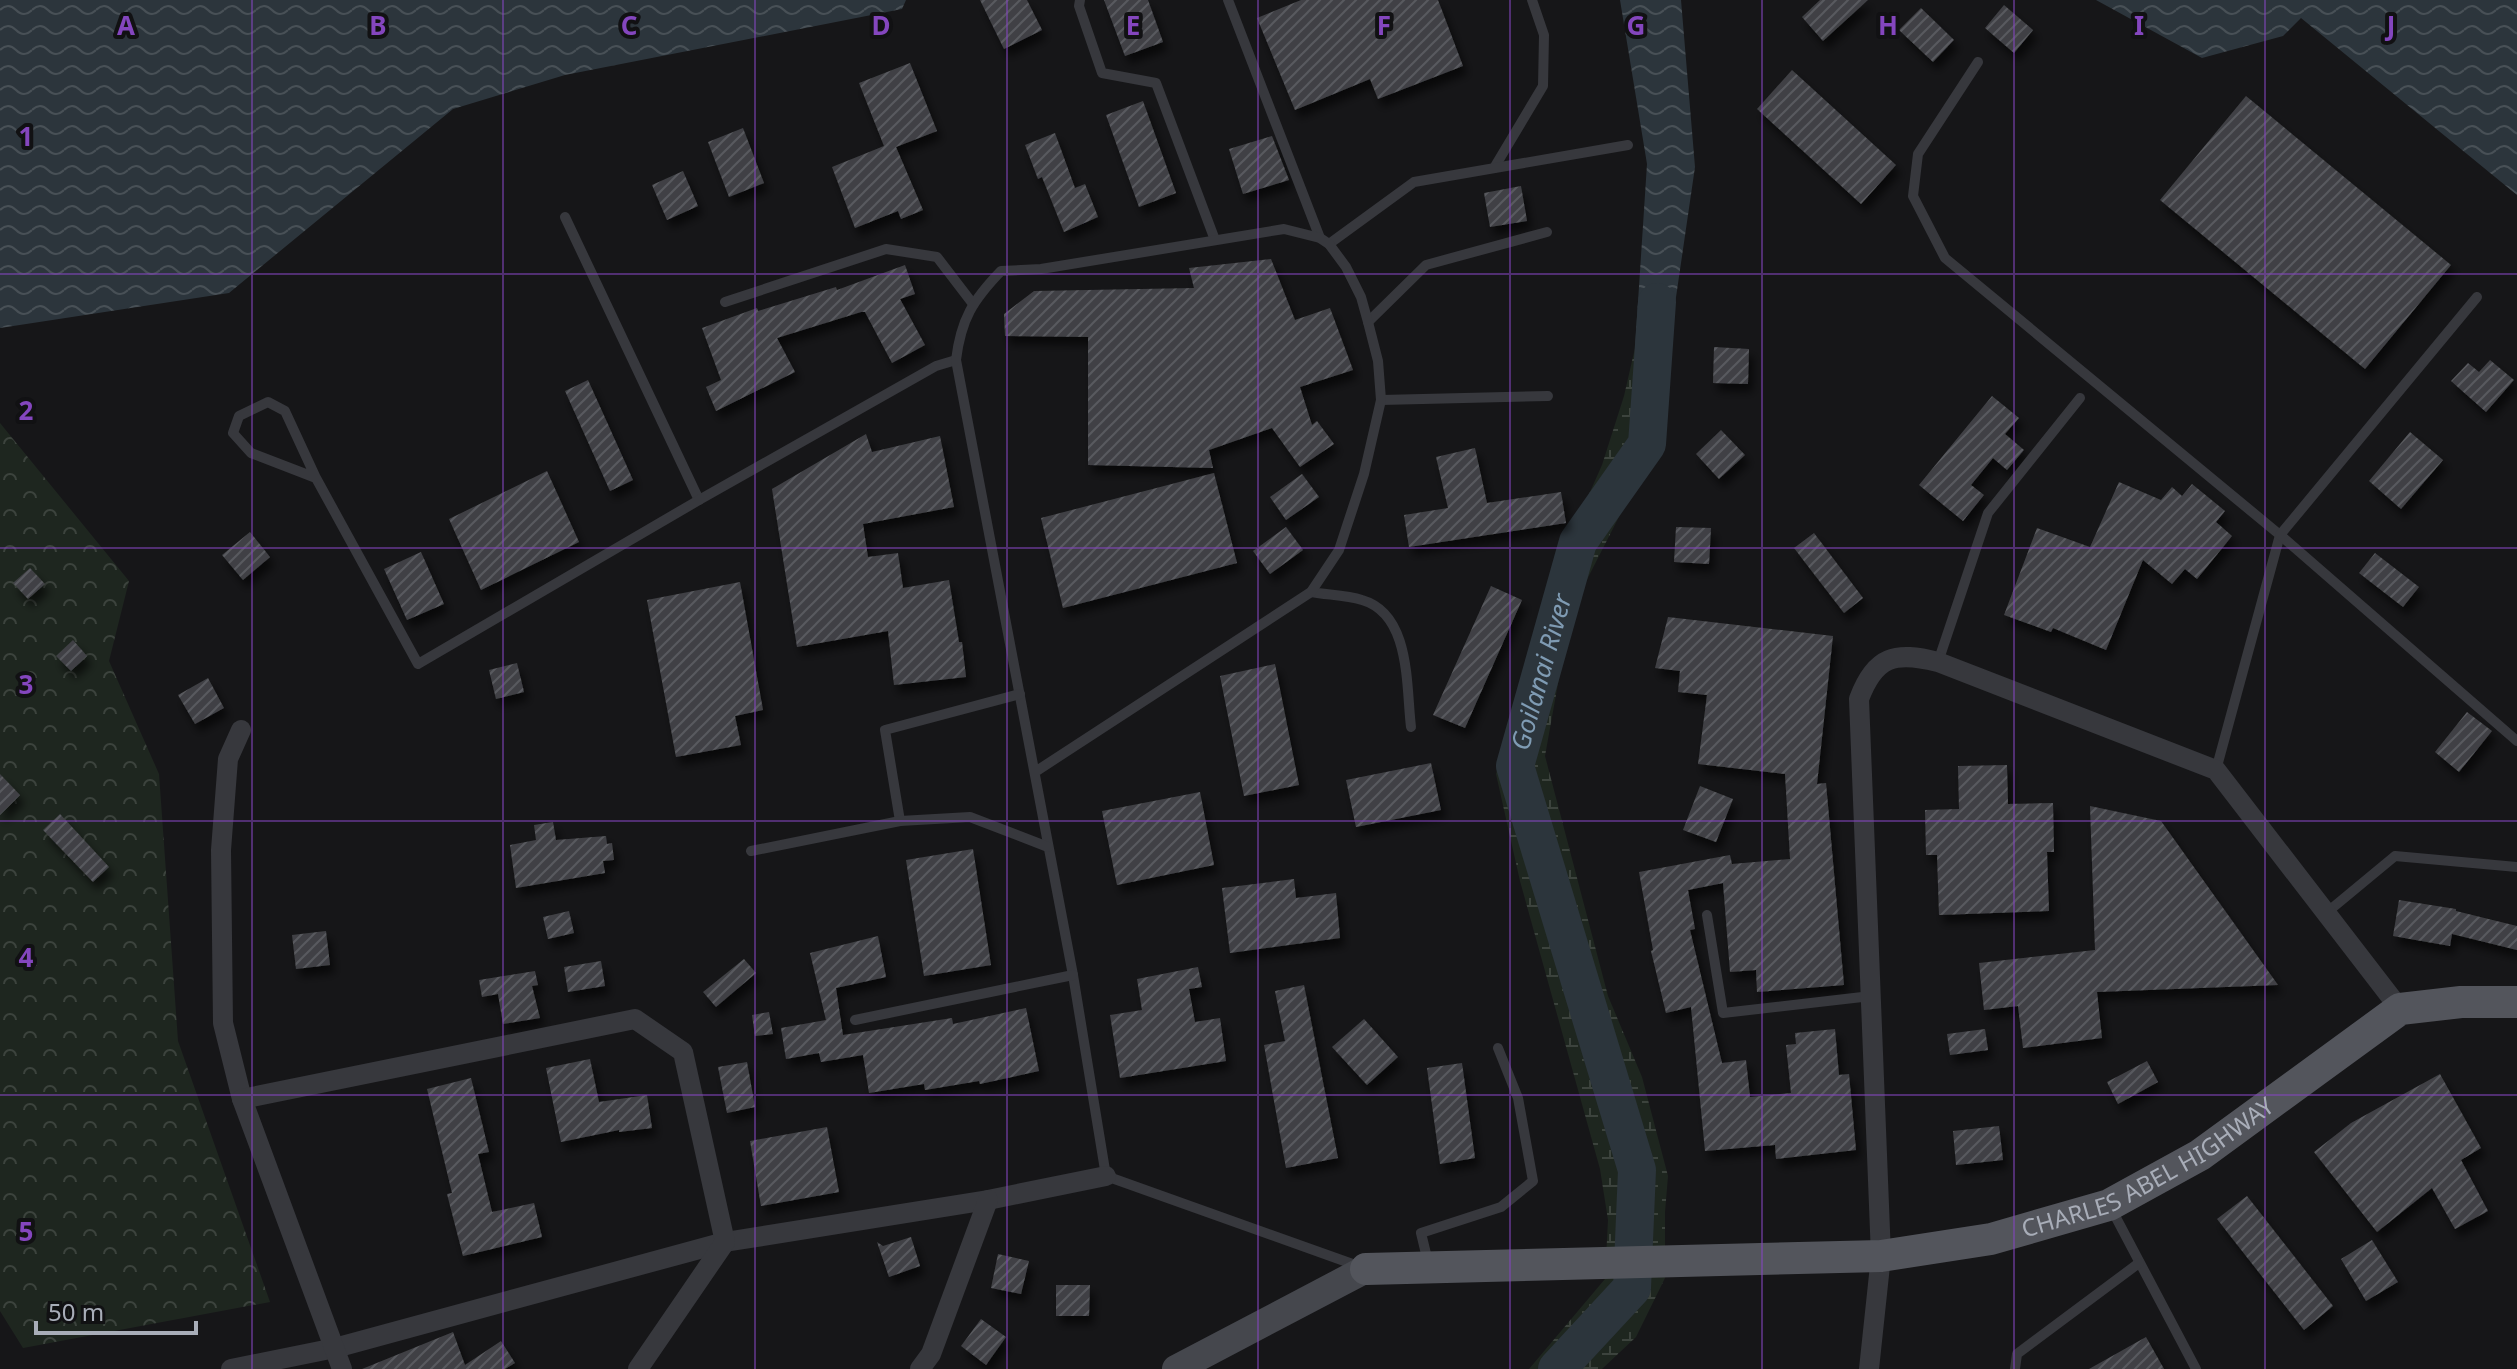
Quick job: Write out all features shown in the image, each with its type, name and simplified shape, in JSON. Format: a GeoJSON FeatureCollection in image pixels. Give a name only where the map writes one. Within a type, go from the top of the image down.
{"type":"FeatureCollection","features":[{"type":"Feature","properties":{"kind":"main road","name":"CHARLES ABEL HIGHWAY"},"geometry":{"type":"LineString","coordinates":[[1429,1268],[1881,1256],[1991,1239],[2109,1205],[2200,1155],[2400,1009],[2461,1002],[2517,1002]]}},
{"type":"Feature","properties":{"kind":"main road"},"geometry":{"type":"LineString","coordinates":[[1176,1369],[1366,1269],[1429,1268]]}},
{"type":"Feature","properties":{"kind":"street"},"geometry":{"type":"LineString","coordinates":[[1869,1369],[1881,1256],[1859,699],[1865,683],[1876,668],[1891,657],[1910,655],[1938,662],[2216,770],[2400,1009]]}},
{"type":"Feature","properties":{"kind":"street"},"geometry":{"type":"LineString","coordinates":[[241,730],[228,759],[221,866],[223,1023],[242,1099],[342,1369]]}},
{"type":"Feature","properties":{"kind":"street"},"geometry":{"type":"LineString","coordinates":[[242,1099],[635,1019],[683,1052],[725,1242],[638,1369]]}},
{"type":"Feature","properties":{"kind":"street"},"geometry":{"type":"LineString","coordinates":[[231,1369],[335,1348],[725,1242],[988,1200],[1106,1176]]}},
{"type":"Feature","properties":{"kind":"street"},"geometry":{"type":"LineString","coordinates":[[920,1369],[931,1354],[988,1200]]}},
{"type":"Feature","properties":{"kind":"lane"},"geometry":{"type":"LineString","coordinates":[[1080,0],[1079,6],[1102,73],[1156,83],[1215,240]]}},
{"type":"Feature","properties":{"kind":"lane"},"geometry":{"type":"LineString","coordinates":[[1035,772],[1311,592],[1339,550],[1364,474],[1381,400],[1378,361],[1368,322],[1356,287],[1325,241],[1228,0]]}},
{"type":"Feature","properties":{"kind":"lane"},"geometry":{"type":"LineString","coordinates":[[1494,168],[1543,86],[1544,35],[1532,0]]}},
{"type":"Feature","properties":{"kind":"lane"},"geometry":{"type":"LineString","coordinates":[[1978,62],[1918,154],[1913,196],[1945,258],[2280,535],[2517,741]]}},
{"type":"Feature","properties":{"kind":"lane"},"geometry":{"type":"LineString","coordinates":[[1366,1269],[1106,1176],[1073,975],[956,360],[960,331],[977,296],[1001,271],[1041,269],[1284,229],[1325,241],[1414,182],[1628,145]]}},
{"type":"Feature","properties":{"kind":"lane"},"geometry":{"type":"LineString","coordinates":[[565,217],[699,500]]}},
{"type":"Feature","properties":{"kind":"lane"},"geometry":{"type":"LineString","coordinates":[[1368,322],[1426,265],[1547,232]]}},
{"type":"Feature","properties":{"kind":"lane"},"geometry":{"type":"LineString","coordinates":[[725,302],[886,249],[937,257],[973,304]]}},
{"type":"Feature","properties":{"kind":"lane"},"geometry":{"type":"LineString","coordinates":[[2216,770],[2280,535],[2477,297]]}},
{"type":"Feature","properties":{"kind":"lane"},"geometry":{"type":"LineString","coordinates":[[316,478],[251,453],[233,433],[239,416],[268,402],[285,411],[316,478],[418,664],[936,366],[956,360]]}},
{"type":"Feature","properties":{"kind":"lane"},"geometry":{"type":"LineString","coordinates":[[1381,400],[1548,396]]}},
{"type":"Feature","properties":{"kind":"lane"},"geometry":{"type":"LineString","coordinates":[[1938,662],[1988,513],[2080,398]]}},
{"type":"Feature","properties":{"kind":"lane"},"geometry":{"type":"LineString","coordinates":[[1311,592],[1363,600],[1387,614],[1403,649],[1411,727]]}},
{"type":"Feature","properties":{"kind":"lane"},"geometry":{"type":"LineString","coordinates":[[900,821],[885,730],[1020,694]]}},
{"type":"Feature","properties":{"kind":"lane"},"geometry":{"type":"LineString","coordinates":[[751,851],[900,821],[970,817],[1048,847]]}},
{"type":"Feature","properties":{"kind":"lane"},"geometry":{"type":"LineString","coordinates":[[2325,914],[2395,856],[2517,867]]}},
{"type":"Feature","properties":{"kind":"lane"},"geometry":{"type":"LineString","coordinates":[[1707,915],[1723,1013],[1871,996]]}},
{"type":"Feature","properties":{"kind":"lane"},"geometry":{"type":"LineString","coordinates":[[855,1020],[1073,975]]}},
{"type":"Feature","properties":{"kind":"lane"},"geometry":{"type":"LineString","coordinates":[[1429,1268],[1421,1233],[1501,1207],[1533,1181],[1518,1098],[1498,1048]]}},
{"type":"Feature","properties":{"kind":"lane"},"geometry":{"type":"LineString","coordinates":[[2109,1205],[2196,1369]]}},
{"type":"Feature","properties":{"kind":"lane"},"geometry":{"type":"LineString","coordinates":[[2015,1369],[2017,1354],[2139,1263]]}},
{"type":"Feature","properties":{"kind":"green space"},"geometry":{"type":"Polygon","coordinates":[[[1635,348],[1668,352],[1669,368],[1658,440],[1571,611],[1545,756],[1608,996],[1642,1077],[1668,1176],[1665,1278],[1636,1337],[1602,1369],[1529,1369],[1605,1279],[1608,1220],[1600,1169],[1520,881],[1496,774],[1554,573],[1602,465],[1624,396],[1635,348]]]}},
{"type":"Feature","properties":{"kind":"green space"},"geometry":{"type":"Polygon","coordinates":[[[0,423],[129,581],[109,661],[159,774],[178,1041],[270,1302],[23,1348],[0,1311],[0,423]]]}},
{"type":"Feature","properties":{"kind":"water"},"geometry":{"type":"Polygon","coordinates":[[[0,0],[906,0],[902,9],[565,75],[453,109],[229,293],[0,328],[0,0]]]}},
{"type":"Feature","properties":{"kind":"water"},"geometry":{"type":"Polygon","coordinates":[[[1620,0],[1681,0],[1695,167],[1668,352],[1635,348],[1647,164],[1620,0]]]}},
{"type":"Feature","properties":{"kind":"water"},"geometry":{"type":"Polygon","coordinates":[[[2096,0],[2517,0],[2517,195],[2301,18],[2283,36],[2202,58],[2096,0]]]}},
{"type":"Feature","properties":{"kind":"building"},"geometry":{"type":"Polygon","coordinates":[[[980,0],[1027,0],[1042,30],[1004,49],[980,0]]]}},
{"type":"Feature","properties":{"kind":"building"},"geometry":{"type":"Polygon","coordinates":[[[1104,0],[1148,0],[1163,42],[1125,56],[1104,0]]]}},
{"type":"Feature","properties":{"kind":"building"},"geometry":{"type":"Polygon","coordinates":[[[1301,0],[1438,0],[1463,66],[1378,99],[1370,79],[1295,110],[1257,18],[1301,0]]]}},
{"type":"Feature","properties":{"kind":"building"},"geometry":{"type":"Polygon","coordinates":[[[1820,0],[1868,0],[1823,41],[1802,17],[1820,0]]]}},
{"type":"Feature","properties":{"kind":"building"},"geometry":{"type":"Polygon","coordinates":[[[2004,5],[2033,30],[2014,53],[1985,28],[2004,5]]]}},
{"type":"Feature","properties":{"kind":"building"},"geometry":{"type":"Polygon","coordinates":[[[1921,8],[1954,40],[1933,62],[1899,30],[1921,8]]]}},
{"type":"Feature","properties":{"kind":"building"},"geometry":{"type":"Polygon","coordinates":[[[910,63],[937,131],[896,147],[923,210],[901,219],[898,211],[855,228],[832,167],[884,146],[859,83],[910,63]]]}},
{"type":"Feature","properties":{"kind":"building"},"geometry":{"type":"Polygon","coordinates":[[[1792,70],[1896,165],[1861,204],[1757,109],[1792,70]]]}},
{"type":"Feature","properties":{"kind":"building"},"geometry":{"type":"Polygon","coordinates":[[[2246,96],[2451,265],[2365,369],[2160,200],[2246,96]]]}},
{"type":"Feature","properties":{"kind":"building"},"geometry":{"type":"Polygon","coordinates":[[[1143,101],[1176,193],[1139,207],[1106,115],[1143,101]]]}},
{"type":"Feature","properties":{"kind":"building"},"geometry":{"type":"Polygon","coordinates":[[[743,128],[764,183],[729,197],[708,142],[743,128]]]}},
{"type":"Feature","properties":{"kind":"building"},"geometry":{"type":"Polygon","coordinates":[[[1055,133],[1075,188],[1085,184],[1098,217],[1064,232],[1042,177],[1038,179],[1025,145],[1055,133]]]}},
{"type":"Feature","properties":{"kind":"building"},"geometry":{"type":"Polygon","coordinates":[[[1272,136],[1289,180],[1243,194],[1229,149],[1272,136]]]}},
{"type":"Feature","properties":{"kind":"building"},"geometry":{"type":"Polygon","coordinates":[[[683,171],[698,206],[667,220],[652,185],[683,171]]]}},
{"type":"Feature","properties":{"kind":"building"},"geometry":{"type":"Polygon","coordinates":[[[1521,186],[1527,221],[1490,227],[1484,193],[1521,186]]]}},
{"type":"Feature","properties":{"kind":"building"},"geometry":{"type":"Polygon","coordinates":[[[1271,259],[1295,320],[1330,308],[1353,370],[1300,387],[1312,425],[1317,421],[1334,444],[1300,467],[1272,428],[1209,450],[1213,468],[1088,465],[1088,337],[1005,336],[1004,314],[1034,291],[1194,288],[1189,268],[1271,259]]]}},
{"type":"Feature","properties":{"kind":"building"},"geometry":{"type":"Polygon","coordinates":[[[905,265],[915,294],[900,299],[925,345],[892,363],[865,312],[777,338],[795,372],[716,411],[706,387],[721,380],[702,328],[757,308],[758,311],[836,287],[837,290],[905,265]]]}},
{"type":"Feature","properties":{"kind":"building"},"geometry":{"type":"Polygon","coordinates":[[[1714,347],[1749,349],[1748,384],[1713,383],[1714,347]]]}},
{"type":"Feature","properties":{"kind":"building"},"geometry":{"type":"Polygon","coordinates":[[[2490,360],[2514,380],[2486,412],[2451,381],[2468,363],[2479,372],[2490,360]]]}},
{"type":"Feature","properties":{"kind":"building"},"geometry":{"type":"Polygon","coordinates":[[[588,380],[633,480],[610,491],[565,391],[588,380]]]}},
{"type":"Feature","properties":{"kind":"building"},"geometry":{"type":"Polygon","coordinates":[[[1992,396],[2019,418],[2005,434],[2024,450],[2007,470],[1993,458],[1971,485],[1984,495],[1963,521],[1919,485],[1992,396]]]}},
{"type":"Feature","properties":{"kind":"building"},"geometry":{"type":"Polygon","coordinates":[[[1721,430],[1745,455],[1719,479],[1696,454],[1721,430]]]}},
{"type":"Feature","properties":{"kind":"building"},"geometry":{"type":"Polygon","coordinates":[[[2410,432],[2443,460],[2401,509],[2369,481],[2410,432]]]}},
{"type":"Feature","properties":{"kind":"building"},"geometry":{"type":"Polygon","coordinates":[[[866,434],[872,452],[940,436],[954,507],[863,524],[868,557],[898,553],[903,588],[949,580],[966,677],[894,685],[888,631],[797,647],[772,489],[866,434]]]}},
{"type":"Feature","properties":{"kind":"building"},"geometry":{"type":"Polygon","coordinates":[[[1475,448],[1487,503],[1561,492],[1566,523],[1409,547],[1404,515],[1448,508],[1436,457],[1475,448]]]}},
{"type":"Feature","properties":{"kind":"building"},"geometry":{"type":"Polygon","coordinates":[[[547,471],[579,542],[481,590],[449,519],[547,471]]]}},
{"type":"Feature","properties":{"kind":"building"},"geometry":{"type":"Polygon","coordinates":[[[1214,473],[1237,563],[1063,608],[1041,518],[1214,473]]]}},
{"type":"Feature","properties":{"kind":"building"},"geometry":{"type":"Polygon","coordinates":[[[1302,474],[1319,497],[1286,520],[1270,497],[1302,474]]]}},
{"type":"Feature","properties":{"kind":"building"},"geometry":{"type":"Polygon","coordinates":[[[2119,482],[2161,500],[2172,487],[2182,496],[2192,484],[2225,511],[2216,522],[2232,536],[2197,579],[2185,569],[2172,584],[2143,560],[2106,650],[2053,628],[2051,632],[2004,615],[2037,528],[2090,547],[2119,482]]]}},
{"type":"Feature","properties":{"kind":"building"},"geometry":{"type":"Polygon","coordinates":[[[1286,527],[1303,550],[1270,574],[1253,551],[1286,527]]]}},
{"type":"Feature","properties":{"kind":"building"},"geometry":{"type":"Polygon","coordinates":[[[1676,527],[1711,528],[1709,564],[1674,562],[1676,527]]]}},
{"type":"Feature","properties":{"kind":"building"},"geometry":{"type":"Polygon","coordinates":[[[250,532],[270,557],[243,580],[222,555],[250,532]]]}},
{"type":"Feature","properties":{"kind":"building"},"geometry":{"type":"Polygon","coordinates":[[[1814,533],[1863,598],[1844,613],[1794,548],[1814,533]]]}},
{"type":"Feature","properties":{"kind":"building"},"geometry":{"type":"Polygon","coordinates":[[[421,552],[444,604],[407,620],[384,569],[421,552]]]}},
{"type":"Feature","properties":{"kind":"building"},"geometry":{"type":"Polygon","coordinates":[[[2375,553],[2419,587],[2403,607],[2359,573],[2375,553]]]}},
{"type":"Feature","properties":{"kind":"building"},"geometry":{"type":"Polygon","coordinates":[[[30,568],[45,584],[28,599],[13,583],[30,568]]]}},
{"type":"Feature","properties":{"kind":"building"},"geometry":{"type":"Polygon","coordinates":[[[740,582],[763,710],[735,716],[741,745],[676,757],[647,600],[740,582]]]}},
{"type":"Feature","properties":{"kind":"building"},"geometry":{"type":"Polygon","coordinates":[[[1491,586],[1522,600],[1465,728],[1433,715],[1491,586]]]}},
{"type":"Feature","properties":{"kind":"building"},"geometry":{"type":"Polygon","coordinates":[[[1668,617],[1833,636],[1817,784],[1826,783],[1844,985],[1757,992],[1756,970],[1730,972],[1723,883],[1688,890],[1695,929],[1690,930],[1722,1063],[1746,1060],[1750,1097],[1791,1093],[1786,1045],[1796,1044],[1795,1033],[1835,1029],[1839,1075],[1849,1074],[1856,1150],[1776,1159],[1775,1145],[1705,1151],[1691,1007],[1666,1013],[1651,951],[1639,872],[1730,855],[1732,864],[1790,859],[1785,774],[1698,764],[1707,695],[1678,692],[1680,671],[1655,668],[1668,617]]]}},
{"type":"Feature","properties":{"kind":"building"},"geometry":{"type":"Polygon","coordinates":[[[73,640],[87,656],[71,671],[56,656],[73,640]]]}},
{"type":"Feature","properties":{"kind":"building"},"geometry":{"type":"Polygon","coordinates":[[[517,663],[524,692],[496,699],[489,670],[517,663]]]}},
{"type":"Feature","properties":{"kind":"building"},"geometry":{"type":"Polygon","coordinates":[[[1275,664],[1299,785],[1244,796],[1220,676],[1275,664]]]}},
{"type":"Feature","properties":{"kind":"building"},"geometry":{"type":"Polygon","coordinates":[[[208,678],[224,708],[195,724],[178,695],[208,678]]]}},
{"type":"Feature","properties":{"kind":"building"},"geometry":{"type":"Polygon","coordinates":[[[2467,712],[2492,731],[2459,772],[2435,752],[2467,712]]]}},
{"type":"Feature","properties":{"kind":"building"},"geometry":{"type":"Polygon","coordinates":[[[1431,763],[1441,810],[1356,827],[1346,780],[1431,763]]]}},
{"type":"Feature","properties":{"kind":"building"},"geometry":{"type":"Polygon","coordinates":[[[2007,765],[2008,804],[2053,803],[2054,852],[2047,852],[2049,911],[1939,915],[1937,855],[1926,855],[1925,810],[1959,809],[1958,766],[2007,765]]]}},
{"type":"Feature","properties":{"kind":"building"},"geometry":{"type":"Polygon","coordinates":[[[0,774],[20,795],[0,815],[0,774]]]}},
{"type":"Feature","properties":{"kind":"building"},"geometry":{"type":"Polygon","coordinates":[[[1700,786],[1733,799],[1716,842],[1683,830],[1700,786]]]}},
{"type":"Feature","properties":{"kind":"building"},"geometry":{"type":"Polygon","coordinates":[[[1200,792],[1214,865],[1117,885],[1102,811],[1200,792]]]}},
{"type":"Feature","properties":{"kind":"building"},"geometry":{"type":"Polygon","coordinates":[[[2090,806],[2161,821],[2278,985],[2097,992],[2102,1038],[2023,1048],[2018,1006],[1984,1010],[1979,963],[2095,950],[2090,806]]]}},
{"type":"Feature","properties":{"kind":"building"},"geometry":{"type":"Polygon","coordinates":[[[60,814],[109,867],[93,882],[43,830],[60,814]]]}},
{"type":"Feature","properties":{"kind":"building"},"geometry":{"type":"Polygon","coordinates":[[[553,822],[556,840],[606,836],[607,844],[612,843],[614,860],[603,861],[605,873],[516,888],[510,845],[536,840],[534,825],[553,822]]]}},
{"type":"Feature","properties":{"kind":"building"},"geometry":{"type":"Polygon","coordinates":[[[973,849],[991,965],[924,976],[906,860],[973,849]]]}},
{"type":"Feature","properties":{"kind":"building"},"geometry":{"type":"Polygon","coordinates":[[[1294,879],[1296,898],[1336,893],[1340,938],[1230,953],[1222,888],[1294,879]]]}},
{"type":"Feature","properties":{"kind":"building"},"geometry":{"type":"Polygon","coordinates":[[[2399,900],[2456,909],[2517,926],[2517,950],[2452,934],[2450,946],[2393,936],[2399,900]]]}},
{"type":"Feature","properties":{"kind":"building"},"geometry":{"type":"Polygon","coordinates":[[[569,911],[574,933],[548,939],[543,917],[569,911]]]}},
{"type":"Feature","properties":{"kind":"building"},"geometry":{"type":"Polygon","coordinates":[[[326,931],[330,965],[296,969],[292,935],[326,931]]]}},
{"type":"Feature","properties":{"kind":"building"},"geometry":{"type":"Polygon","coordinates":[[[878,936],[886,977],[836,988],[843,1035],[952,1018],[953,1024],[1026,1008],[1039,1071],[980,1084],[979,1081],[925,1090],[924,1084],[869,1093],[863,1055],[821,1062],[819,1053],[786,1059],[781,1028],[826,1020],[810,953],[878,936]]]}},
{"type":"Feature","properties":{"kind":"building"},"geometry":{"type":"Polygon","coordinates":[[[744,959],[756,973],[716,1007],[703,992],[744,959]]]}},
{"type":"Feature","properties":{"kind":"building"},"geometry":{"type":"Polygon","coordinates":[[[601,961],[605,986],[568,992],[564,967],[601,961]]]}},
{"type":"Feature","properties":{"kind":"building"},"geometry":{"type":"Polygon","coordinates":[[[1198,967],[1202,987],[1189,989],[1195,1022],[1220,1018],[1226,1061],[1120,1078],[1110,1015],[1142,1010],[1137,979],[1198,967]]]}},
{"type":"Feature","properties":{"kind":"building"},"geometry":{"type":"Polygon","coordinates":[[[535,971],[538,985],[532,986],[540,1018],[503,1024],[498,994],[482,997],[479,980],[535,971]]]}},
{"type":"Feature","properties":{"kind":"building"},"geometry":{"type":"Polygon","coordinates":[[[1304,985],[1338,1158],[1286,1168],[1264,1045],[1285,1041],[1275,991],[1304,985]]]}},
{"type":"Feature","properties":{"kind":"building"},"geometry":{"type":"Polygon","coordinates":[[[769,1012],[773,1034],[755,1036],[752,1015],[769,1012]]]}},
{"type":"Feature","properties":{"kind":"building"},"geometry":{"type":"Polygon","coordinates":[[[1364,1019],[1398,1057],[1367,1085],[1332,1047],[1364,1019]]]}},
{"type":"Feature","properties":{"kind":"building"},"geometry":{"type":"Polygon","coordinates":[[[1985,1029],[1988,1050],[1950,1055],[1947,1034],[1985,1029]]]}},
{"type":"Feature","properties":{"kind":"building"},"geometry":{"type":"Polygon","coordinates":[[[590,1059],[599,1102],[647,1095],[652,1128],[619,1130],[561,1142],[546,1068],[590,1059]]]}},
{"type":"Feature","properties":{"kind":"building"},"geometry":{"type":"Polygon","coordinates":[[[2147,1061],[2158,1082],[2118,1104],[2107,1082],[2147,1061]]]}},
{"type":"Feature","properties":{"kind":"building"},"geometry":{"type":"Polygon","coordinates":[[[747,1062],[755,1107],[727,1113],[718,1067],[747,1062]]]}},
{"type":"Feature","properties":{"kind":"building"},"geometry":{"type":"Polygon","coordinates":[[[1462,1063],[1475,1158],[1440,1164],[1427,1068],[1462,1063]]]}},
{"type":"Feature","properties":{"kind":"building"},"geometry":{"type":"Polygon","coordinates":[[[2440,1074],[2481,1148],[2461,1160],[2488,1211],[2455,1229],[2432,1188],[2377,1232],[2314,1152],[2351,1123],[2440,1074]]]}},
{"type":"Feature","properties":{"kind":"building"},"geometry":{"type":"Polygon","coordinates":[[[471,1078],[489,1152],[478,1154],[492,1212],[534,1203],[542,1237],[463,1256],[447,1194],[452,1193],[427,1089],[471,1078]]]}},
{"type":"Feature","properties":{"kind":"building"},"geometry":{"type":"Polygon","coordinates":[[[1999,1126],[2003,1160],[1956,1165],[1953,1131],[1999,1126]]]}},
{"type":"Feature","properties":{"kind":"building"},"geometry":{"type":"Polygon","coordinates":[[[827,1127],[839,1192],[761,1206],[750,1141],[827,1127]]]}},
{"type":"Feature","properties":{"kind":"building"},"geometry":{"type":"Polygon","coordinates":[[[2247,1196],[2333,1306],[2304,1330],[2217,1219],[2247,1196]]]}},
{"type":"Feature","properties":{"kind":"building"},"geometry":{"type":"Polygon","coordinates":[[[911,1237],[920,1266],[889,1277],[877,1242],[883,1246],[911,1237]]]}},
{"type":"Feature","properties":{"kind":"building"},"geometry":{"type":"Polygon","coordinates":[[[2372,1240],[2398,1282],[2366,1301],[2341,1259],[2372,1240]]]}},
{"type":"Feature","properties":{"kind":"building"},"geometry":{"type":"Polygon","coordinates":[[[998,1254],[1029,1261],[1021,1294],[991,1288],[998,1254]]]}},
{"type":"Feature","properties":{"kind":"building"},"geometry":{"type":"Polygon","coordinates":[[[1056,1285],[1090,1285],[1089,1316],[1056,1316],[1056,1285]]]}},
{"type":"Feature","properties":{"kind":"building"},"geometry":{"type":"Polygon","coordinates":[[[981,1319],[1006,1337],[986,1365],[961,1346],[981,1319]]]}},
{"type":"Feature","properties":{"kind":"building"},"geometry":{"type":"Polygon","coordinates":[[[453,1332],[465,1365],[501,1341],[515,1363],[505,1369],[362,1369],[453,1332]]]}},
{"type":"Feature","properties":{"kind":"building"},"geometry":{"type":"Polygon","coordinates":[[[2146,1337],[2164,1369],[2089,1369],[2146,1337]]]}},
{"type":"Feature","properties":{"kind":"waterway","name":"Goilanai River"},"geometry":{"type":"LineString","coordinates":[[1557,1369],[1632,1288],[1637,1170],[1515,766],[1578,542],[1647,444],[1657,302]]}}]}
